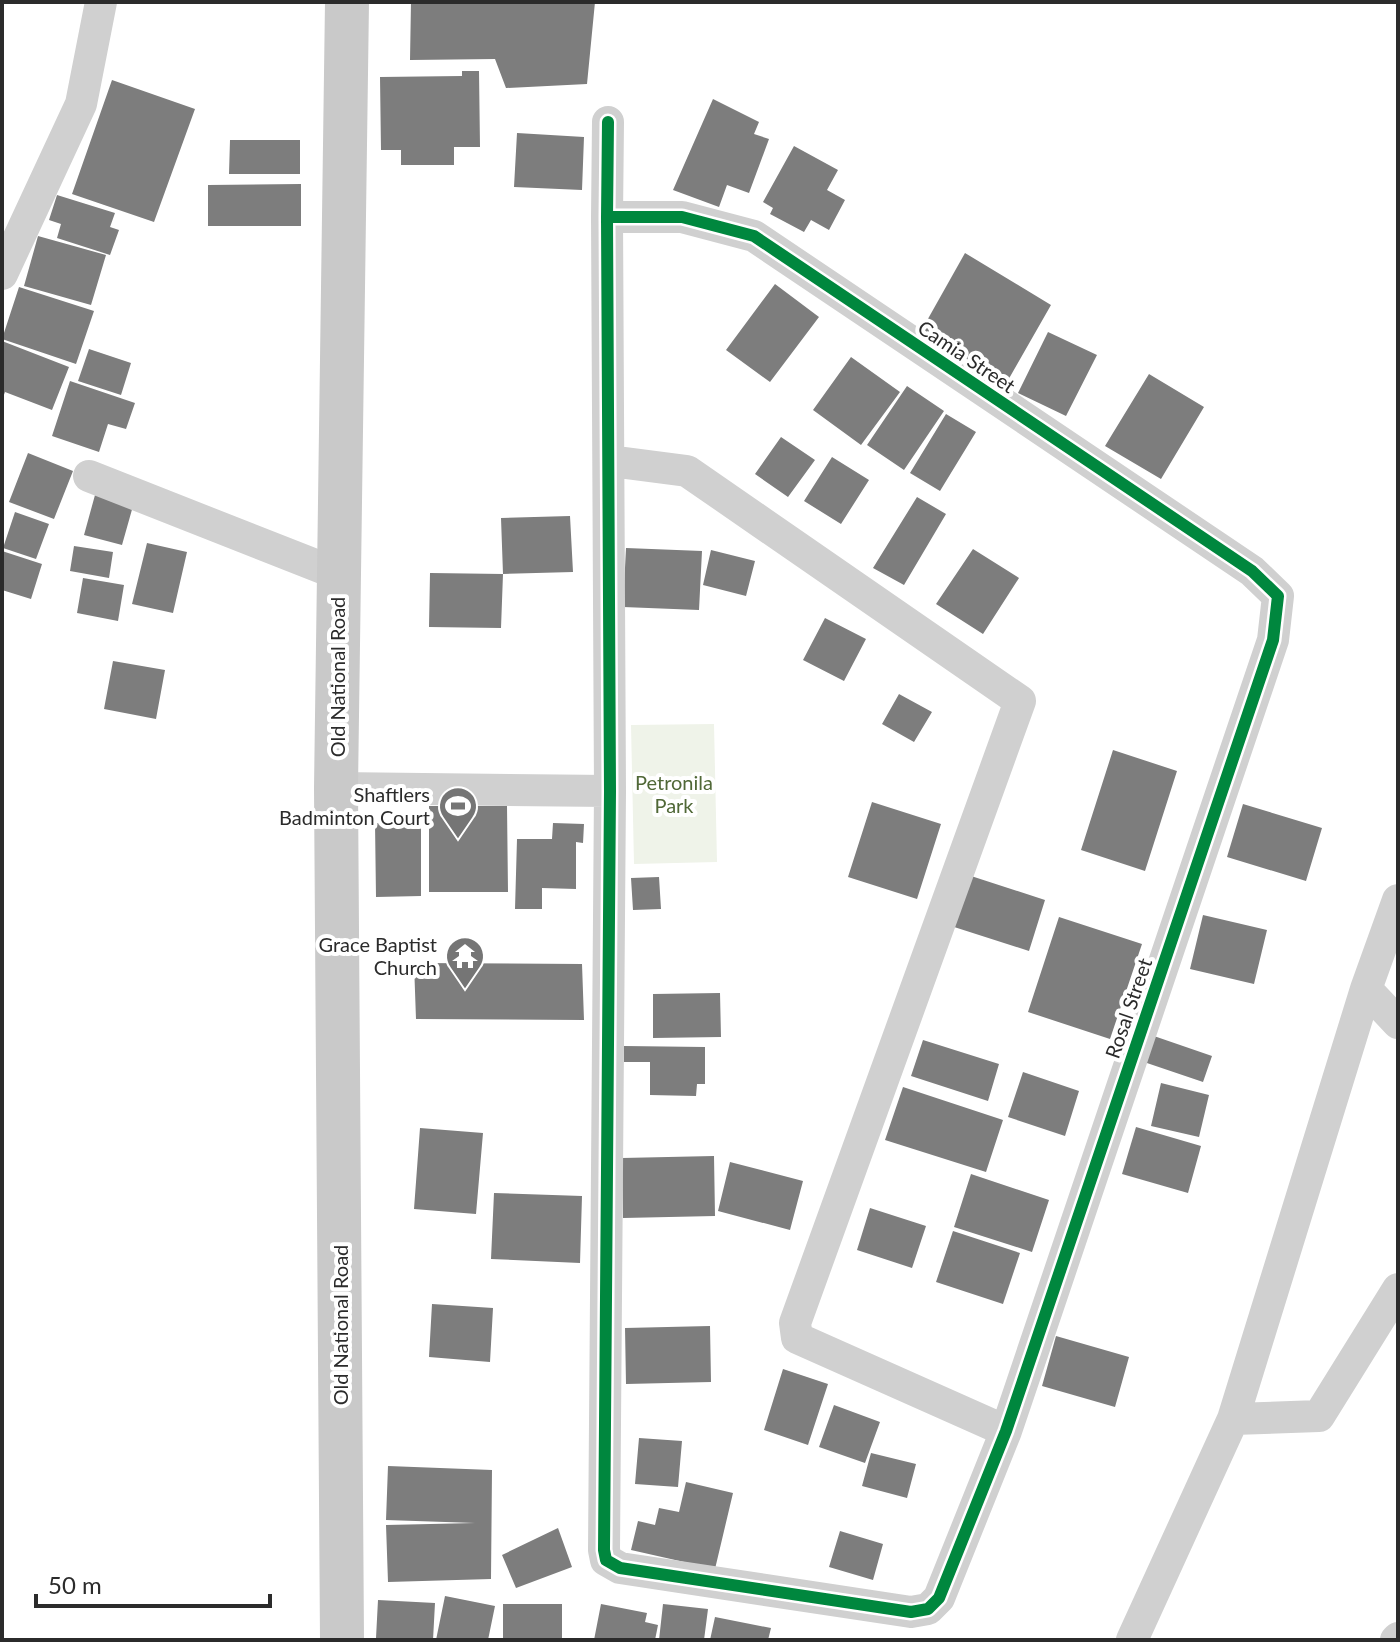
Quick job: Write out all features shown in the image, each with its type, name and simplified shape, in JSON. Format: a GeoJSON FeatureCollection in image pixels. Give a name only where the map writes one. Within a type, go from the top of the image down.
{"type":"FeatureCollection","features":[{"type":"Feature","properties":{"kind":"main road","name":"Old National Road"},"geometry":{"type":"LineString","coordinates":[[342,1640],[336,788],[347,2]]}},
{"type":"Feature","properties":{"kind":"street"},"geometry":{"type":"LineString","coordinates":[[2,274],[81,104],[101,2]]}},
{"type":"Feature","properties":{"kind":"street"},"geometry":{"type":"LineString","coordinates":[[336,788],[610,791],[608,122]]}},
{"type":"Feature","properties":{"kind":"street","name":"Camia Street"},"geometry":{"type":"LineString","coordinates":[[607,217],[682,217],[754,236],[1252,571],[1278,596]]}},
{"type":"Feature","properties":{"kind":"street"},"geometry":{"type":"LineString","coordinates":[[610,461],[687,471],[1020,701],[795,1323],[797,1338],[1006,1431]]}},
{"type":"Feature","properties":{"kind":"street"},"geometry":{"type":"LineString","coordinates":[[89,476],[338,574]]}},
{"type":"Feature","properties":{"kind":"street","name":"Rosal Street"},"geometry":{"type":"LineString","coordinates":[[610,791],[606,1560],[620,1568],[911,1612],[928,1609],[939,1598],[1006,1431],[1273,640],[1278,596]]}},
{"type":"Feature","properties":{"kind":"street"},"geometry":{"type":"LineString","coordinates":[[1132,1640],[1233,1419],[1366,989],[1398,900]]}},
{"type":"Feature","properties":{"kind":"street"},"geometry":{"type":"LineString","coordinates":[[1366,989],[1398,1023]]}},
{"type":"Feature","properties":{"kind":"street"},"geometry":{"type":"LineString","coordinates":[[1233,1419],[1319,1416],[1398,1289]]}},
{"type":"Feature","properties":{"kind":"green space","name":"Petronila Park"},"geometry":{"type":"Polygon","coordinates":[[[714,724],[717,862],[634,864],[631,725],[714,724]]]}},
{"type":"Feature","properties":{"kind":"building"},"geometry":{"type":"Polygon","coordinates":[[[411,2],[595,2],[587,84],[506,88],[495,59],[410,60],[411,2]]]}},
{"type":"Feature","properties":{"kind":"building"},"geometry":{"type":"Polygon","coordinates":[[[462,71],[479,71],[480,147],[454,147],[454,165],[401,165],[401,150],[381,150],[380,77],[462,76],[462,71]]]}},
{"type":"Feature","properties":{"kind":"building"},"geometry":{"type":"Polygon","coordinates":[[[112,80],[195,109],[154,222],[72,194],[112,80]]]}},
{"type":"Feature","properties":{"kind":"building"},"geometry":{"type":"Polygon","coordinates":[[[713,99],[759,122],[754,134],[769,139],[749,193],[727,185],[719,207],[673,190],[713,99]]]}},
{"type":"Feature","properties":{"kind":"building"},"geometry":{"type":"Polygon","coordinates":[[[517,133],[584,137],[582,190],[514,187],[517,133]]]}},
{"type":"Feature","properties":{"kind":"building"},"geometry":{"type":"Polygon","coordinates":[[[230,140],[300,140],[300,174],[229,174],[230,140]]]}},
{"type":"Feature","properties":{"kind":"building"},"geometry":{"type":"Polygon","coordinates":[[[794,146],[838,170],[827,190],[845,200],[829,230],[811,220],[804,232],[770,214],[773,208],[763,202],[794,146]]]}},
{"type":"Feature","properties":{"kind":"building"},"geometry":{"type":"Polygon","coordinates":[[[301,184],[301,226],[208,226],[208,185],[301,184]]]}},
{"type":"Feature","properties":{"kind":"building"},"geometry":{"type":"Polygon","coordinates":[[[57,195],[115,213],[110,227],[119,230],[110,255],[57,238],[61,224],[49,220],[57,195]]]}},
{"type":"Feature","properties":{"kind":"building"},"geometry":{"type":"Polygon","coordinates":[[[38,236],[106,255],[91,305],[24,286],[38,236]]]}},
{"type":"Feature","properties":{"kind":"building"},"geometry":{"type":"Polygon","coordinates":[[[965,253],[1051,305],[1007,382],[920,333],[965,253]]]}},
{"type":"Feature","properties":{"kind":"building"},"geometry":{"type":"Polygon","coordinates":[[[775,284],[819,317],[770,382],[726,350],[775,284]]]}},
{"type":"Feature","properties":{"kind":"building"},"geometry":{"type":"Polygon","coordinates":[[[19,287],[94,311],[76,364],[2,339],[19,287]]]}},
{"type":"Feature","properties":{"kind":"building"},"geometry":{"type":"Polygon","coordinates":[[[1048,332],[1097,355],[1066,416],[1018,393],[1048,332]]]}},
{"type":"Feature","properties":{"kind":"building"},"geometry":{"type":"Polygon","coordinates":[[[2,341],[69,367],[52,410],[5,392],[2,400],[2,341]]]}},
{"type":"Feature","properties":{"kind":"building"},"geometry":{"type":"Polygon","coordinates":[[[89,349],[131,363],[121,395],[78,381],[89,349]]]}},
{"type":"Feature","properties":{"kind":"building"},"geometry":{"type":"Polygon","coordinates":[[[851,357],[900,392],[861,445],[813,410],[851,357]]]}},
{"type":"Feature","properties":{"kind":"building"},"geometry":{"type":"Polygon","coordinates":[[[1149,374],[1204,407],[1161,479],[1105,446],[1149,374]]]}},
{"type":"Feature","properties":{"kind":"building"},"geometry":{"type":"Polygon","coordinates":[[[70,381],[135,403],[126,429],[108,424],[99,452],[52,436],[70,381]]]}},
{"type":"Feature","properties":{"kind":"building"},"geometry":{"type":"Polygon","coordinates":[[[907,386],[944,411],[904,470],[867,445],[907,386]]]}},
{"type":"Feature","properties":{"kind":"building"},"geometry":{"type":"Polygon","coordinates":[[[946,414],[976,432],[940,491],[910,473],[946,414]]]}},
{"type":"Feature","properties":{"kind":"building"},"geometry":{"type":"Polygon","coordinates":[[[781,437],[815,460],[788,497],[755,474],[781,437]]]}},
{"type":"Feature","properties":{"kind":"building"},"geometry":{"type":"Polygon","coordinates":[[[28,453],[73,471],[54,519],[9,502],[28,453]]]}},
{"type":"Feature","properties":{"kind":"building"},"geometry":{"type":"Polygon","coordinates":[[[832,457],[869,480],[841,524],[804,501],[832,457]]]}},
{"type":"Feature","properties":{"kind":"building"},"geometry":{"type":"Polygon","coordinates":[[[95,495],[133,506],[122,545],[84,535],[95,495]]]}},
{"type":"Feature","properties":{"kind":"building"},"geometry":{"type":"Polygon","coordinates":[[[917,497],[946,514],[904,585],[873,568],[917,497]]]}},
{"type":"Feature","properties":{"kind":"building"},"geometry":{"type":"Polygon","coordinates":[[[15,512],[49,524],[36,559],[3,548],[15,512]]]}},
{"type":"Feature","properties":{"kind":"building"},"geometry":{"type":"Polygon","coordinates":[[[570,516],[573,572],[503,574],[501,518],[570,516]]]}},
{"type":"Feature","properties":{"kind":"building"},"geometry":{"type":"Polygon","coordinates":[[[147,543],[187,552],[173,613],[132,604],[147,543]]]}},
{"type":"Feature","properties":{"kind":"building"},"geometry":{"type":"Polygon","coordinates":[[[74,546],[113,552],[109,578],[70,571],[74,546]]]}},
{"type":"Feature","properties":{"kind":"building"},"geometry":{"type":"Polygon","coordinates":[[[626,548],[702,551],[699,610],[623,607],[626,548]]]}},
{"type":"Feature","properties":{"kind":"building"},"geometry":{"type":"Polygon","coordinates":[[[973,549],[1019,578],[983,634],[936,604],[973,549]]]}},
{"type":"Feature","properties":{"kind":"building"},"geometry":{"type":"Polygon","coordinates":[[[711,550],[755,561],[746,596],[703,585],[711,550]]]}},
{"type":"Feature","properties":{"kind":"building"},"geometry":{"type":"Polygon","coordinates":[[[2,551],[42,564],[31,599],[2,590],[2,551]]]}},
{"type":"Feature","properties":{"kind":"building"},"geometry":{"type":"Polygon","coordinates":[[[430,573],[503,574],[501,628],[429,627],[430,573]]]}},
{"type":"Feature","properties":{"kind":"building"},"geometry":{"type":"Polygon","coordinates":[[[83,578],[124,585],[118,621],[77,613],[83,578]]]}},
{"type":"Feature","properties":{"kind":"building"},"geometry":{"type":"Polygon","coordinates":[[[825,618],[866,639],[844,681],[803,660],[825,618]]]}},
{"type":"Feature","properties":{"kind":"building"},"geometry":{"type":"Polygon","coordinates":[[[113,661],[165,670],[156,719],[104,709],[113,661]]]}},
{"type":"Feature","properties":{"kind":"building"},"geometry":{"type":"Polygon","coordinates":[[[899,694],[932,712],[914,742],[882,724],[899,694]]]}},
{"type":"Feature","properties":{"kind":"building"},"geometry":{"type":"Polygon","coordinates":[[[1113,750],[1177,771],[1145,871],[1081,850],[1113,750]]]}},
{"type":"Feature","properties":{"kind":"building"},"geometry":{"type":"Polygon","coordinates":[[[872,802],[941,824],[917,899],[848,877],[872,802]]]}},
{"type":"Feature","properties":{"kind":"building"},"geometry":{"type":"Polygon","coordinates":[[[1243,804],[1322,828],[1306,881],[1227,857],[1243,804]]]}},
{"type":"Feature","properties":{"kind":"building"},"geometry":{"type":"Polygon","coordinates":[[[429,806],[507,806],[508,892],[429,892],[429,806]]]}},
{"type":"Feature","properties":{"kind":"building"},"geometry":{"type":"Polygon","coordinates":[[[375,823],[421,823],[421,896],[376,897],[375,823]]]}},
{"type":"Feature","properties":{"kind":"building"},"geometry":{"type":"Polygon","coordinates":[[[553,823],[584,824],[583,843],[576,842],[576,889],[542,888],[542,909],[515,909],[517,839],[552,839],[553,823]]]}},
{"type":"Feature","properties":{"kind":"building"},"geometry":{"type":"Polygon","coordinates":[[[968,875],[1045,900],[1029,951],[951,926],[968,875]]]}},
{"type":"Feature","properties":{"kind":"building"},"geometry":{"type":"Polygon","coordinates":[[[659,877],[661,909],[633,910],[631,878],[659,877]]]}},
{"type":"Feature","properties":{"kind":"building"},"geometry":{"type":"Polygon","coordinates":[[[1203,915],[1267,930],[1254,984],[1190,969],[1203,915]]]}},
{"type":"Feature","properties":{"kind":"building"},"geometry":{"type":"Polygon","coordinates":[[[1059,917],[1142,944],[1110,1039],[1028,1012],[1059,917]]]}},
{"type":"Feature","properties":{"kind":"building"},"geometry":{"type":"Polygon","coordinates":[[[414,963],[582,964],[584,1020],[416,1019],[414,963]]]}},
{"type":"Feature","properties":{"kind":"building"},"geometry":{"type":"Polygon","coordinates":[[[720,993],[721,1037],[653,1038],[653,994],[720,993]]]}},
{"type":"Feature","properties":{"kind":"building"},"geometry":{"type":"Polygon","coordinates":[[[1151,1035],[1212,1056],[1203,1082],[1141,1061],[1151,1035]]]}},
{"type":"Feature","properties":{"kind":"building"},"geometry":{"type":"Polygon","coordinates":[[[923,1040],[999,1064],[988,1101],[911,1076],[923,1040]]]}},
{"type":"Feature","properties":{"kind":"building"},"geometry":{"type":"Polygon","coordinates":[[[624,1046],[705,1047],[705,1084],[697,1084],[696,1096],[650,1095],[650,1062],[624,1062],[624,1046]]]}},
{"type":"Feature","properties":{"kind":"building"},"geometry":{"type":"Polygon","coordinates":[[[1023,1072],[1079,1091],[1065,1136],[1008,1117],[1023,1072]]]}},
{"type":"Feature","properties":{"kind":"building"},"geometry":{"type":"Polygon","coordinates":[[[1161,1083],[1209,1095],[1199,1137],[1151,1126],[1161,1083]]]}},
{"type":"Feature","properties":{"kind":"building"},"geometry":{"type":"Polygon","coordinates":[[[903,1087],[1003,1120],[986,1172],[885,1140],[903,1087]]]}},
{"type":"Feature","properties":{"kind":"building"},"geometry":{"type":"Polygon","coordinates":[[[1136,1127],[1201,1146],[1188,1193],[1122,1174],[1136,1127]]]}},
{"type":"Feature","properties":{"kind":"building"},"geometry":{"type":"Polygon","coordinates":[[[420,1128],[483,1133],[476,1214],[414,1209],[420,1128]]]}},
{"type":"Feature","properties":{"kind":"building"},"geometry":{"type":"Polygon","coordinates":[[[714,1156],[715,1216],[623,1218],[622,1158],[714,1156]]]}},
{"type":"Feature","properties":{"kind":"building"},"geometry":{"type":"Polygon","coordinates":[[[730,1162],[803,1181],[790,1230],[718,1211],[730,1162]]]}},
{"type":"Feature","properties":{"kind":"building"},"geometry":{"type":"Polygon","coordinates":[[[971,1174],[1049,1200],[1032,1252],[954,1227],[971,1174]]]}},
{"type":"Feature","properties":{"kind":"building"},"geometry":{"type":"Polygon","coordinates":[[[494,1193],[582,1196],[580,1263],[491,1259],[494,1193]]]}},
{"type":"Feature","properties":{"kind":"building"},"geometry":{"type":"Polygon","coordinates":[[[870,1208],[926,1226],[912,1268],[857,1250],[870,1208]]]}},
{"type":"Feature","properties":{"kind":"building"},"geometry":{"type":"Polygon","coordinates":[[[953,1231],[1020,1253],[1003,1304],[936,1282],[953,1231]]]}},
{"type":"Feature","properties":{"kind":"building"},"geometry":{"type":"Polygon","coordinates":[[[432,1304],[493,1308],[490,1362],[429,1357],[432,1304]]]}},
{"type":"Feature","properties":{"kind":"building"},"geometry":{"type":"Polygon","coordinates":[[[710,1326],[711,1382],[626,1384],[625,1328],[710,1326]]]}},
{"type":"Feature","properties":{"kind":"building"},"geometry":{"type":"Polygon","coordinates":[[[1056,1336],[1129,1357],[1115,1407],[1042,1386],[1056,1336]]]}},
{"type":"Feature","properties":{"kind":"building"},"geometry":{"type":"Polygon","coordinates":[[[783,1369],[828,1384],[808,1445],[764,1430],[783,1369]]]}},
{"type":"Feature","properties":{"kind":"building"},"geometry":{"type":"Polygon","coordinates":[[[834,1405],[880,1422],[865,1463],[819,1447],[834,1405]]]}},
{"type":"Feature","properties":{"kind":"building"},"geometry":{"type":"Polygon","coordinates":[[[639,1438],[682,1441],[678,1487],[635,1484],[639,1438]]]}},
{"type":"Feature","properties":{"kind":"building"},"geometry":{"type":"Polygon","coordinates":[[[871,1453],[916,1464],[907,1498],[862,1486],[871,1453]]]}},
{"type":"Feature","properties":{"kind":"building"},"geometry":{"type":"Polygon","coordinates":[[[388,1466],[492,1470],[491,1579],[388,1582],[386,1525],[475,1523],[386,1520],[388,1466]]]}},
{"type":"Feature","properties":{"kind":"building"},"geometry":{"type":"Polygon","coordinates":[[[686,1482],[733,1493],[715,1569],[631,1550],[638,1521],[655,1525],[659,1508],[679,1512],[686,1482]]]}},
{"type":"Feature","properties":{"kind":"building"},"geometry":{"type":"Polygon","coordinates":[[[558,1528],[572,1567],[516,1588],[502,1555],[558,1528]]]}},
{"type":"Feature","properties":{"kind":"building"},"geometry":{"type":"Polygon","coordinates":[[[840,1531],[883,1544],[873,1580],[829,1567],[840,1531]]]}},
{"type":"Feature","properties":{"kind":"building"},"geometry":{"type":"Polygon","coordinates":[[[445,1596],[495,1606],[488,1640],[436,1640],[445,1596]]]}},
{"type":"Feature","properties":{"kind":"building"},"geometry":{"type":"Polygon","coordinates":[[[378,1600],[435,1603],[433,1640],[376,1638],[378,1600]]]}},
{"type":"Feature","properties":{"kind":"building"},"geometry":{"type":"Polygon","coordinates":[[[503,1604],[562,1604],[562,1640],[503,1640],[503,1604]]]}},
{"type":"Feature","properties":{"kind":"building"},"geometry":{"type":"Polygon","coordinates":[[[601,1604],[647,1613],[645,1622],[658,1625],[655,1640],[594,1640],[601,1604]]]}},
{"type":"Feature","properties":{"kind":"building"},"geometry":{"type":"Polygon","coordinates":[[[663,1604],[708,1609],[704,1640],[659,1640],[663,1604]]]}},
{"type":"Feature","properties":{"kind":"building"},"geometry":{"type":"Polygon","coordinates":[[[715,1617],[771,1628],[768,1640],[710,1640],[715,1617]]]}},
{"type":"Feature","properties":{"kind":"cycle path"},"geometry":{"type":"LineString","coordinates":[[607,217],[682,217],[754,236],[1252,571],[1278,596],[1273,640],[1006,1431],[939,1598],[928,1609],[911,1612],[620,1568],[606,1560],[610,791],[607,217],[608,122]]}},
{"type":"Feature","properties":{"kind":"place","name":"Shaftlers Badminton Court"},"geometry":{"type":"Point","coordinates":[458,840]}},
{"type":"Feature","properties":{"kind":"place","name":"Grace Baptist Church"},"geometry":{"type":"Point","coordinates":[465,990]}}]}
